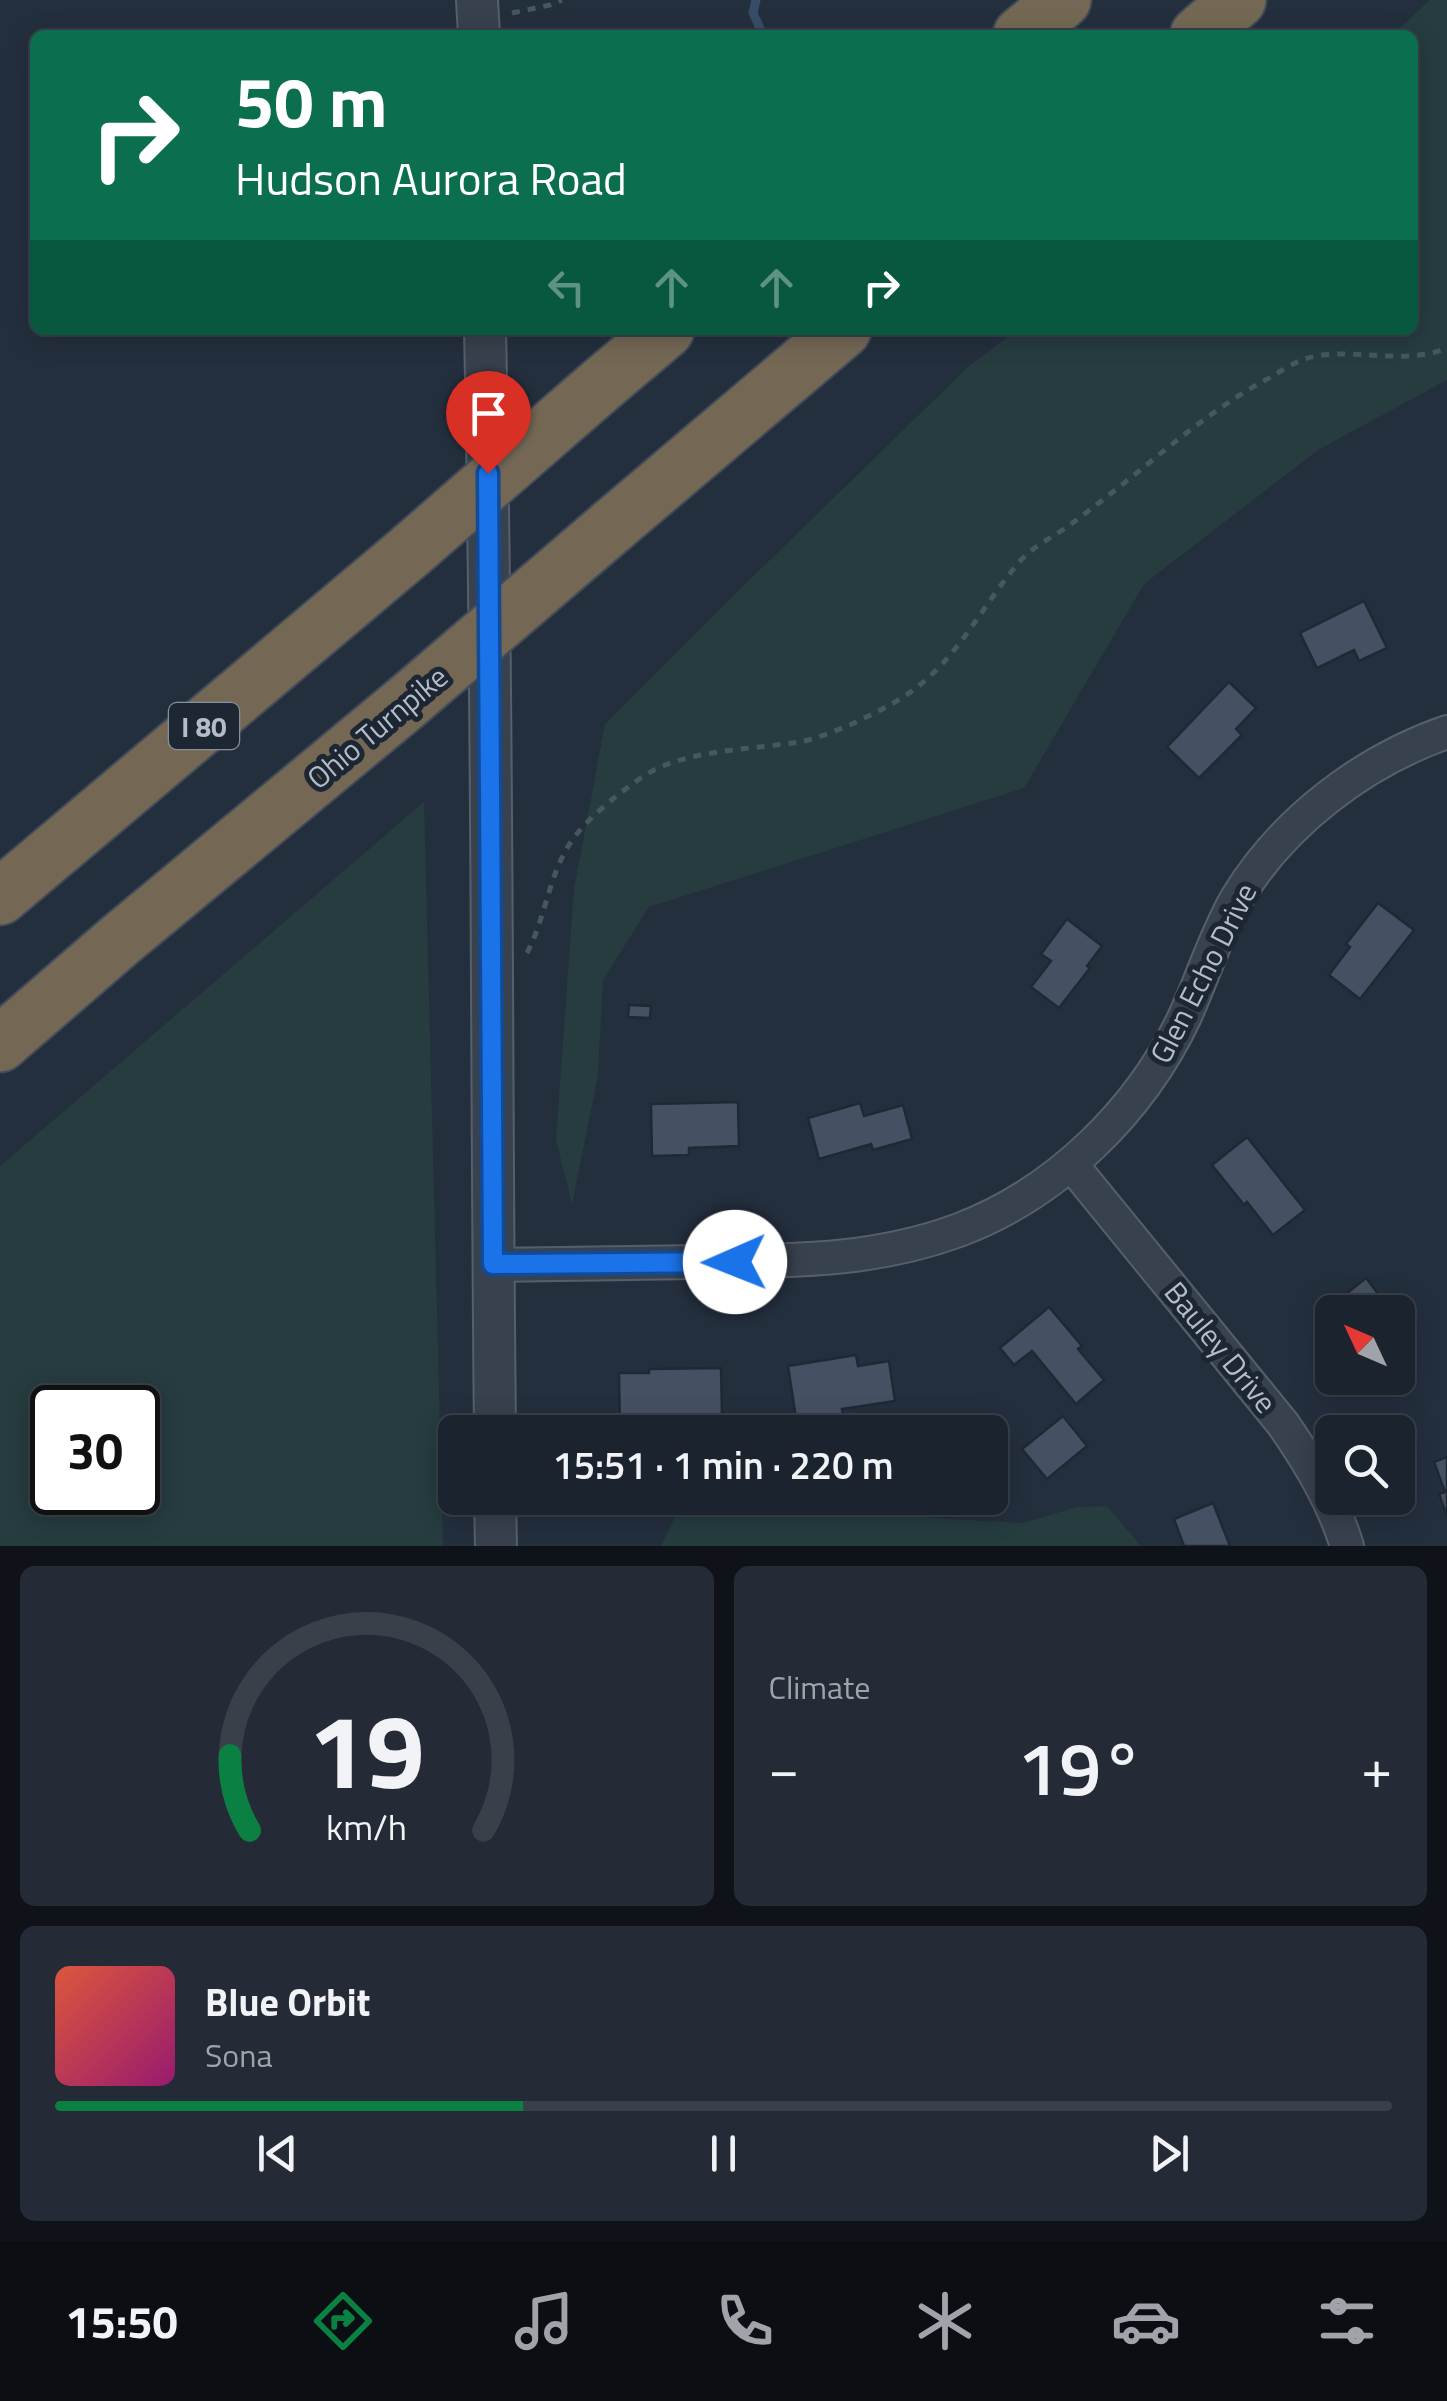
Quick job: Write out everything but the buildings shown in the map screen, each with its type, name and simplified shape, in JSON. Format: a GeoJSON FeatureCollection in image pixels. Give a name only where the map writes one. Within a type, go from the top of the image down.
{"type":"FeatureCollection","features":[{"type":"Feature","properties":{"kind":"highway"},"geometry":{"type":"LineString","coordinates":[[1027,30],[1063,0]]}},
{"type":"Feature","properties":{"kind":"highway"},"geometry":{"type":"LineString","coordinates":[[1204,30],[1238,0]]}},
{"type":"Feature","properties":{"kind":"highway","name":"I 80"},"geometry":{"type":"LineString","coordinates":[[0,898],[660,335]]}},
{"type":"Feature","properties":{"kind":"highway","name":"Ohio Turnpike"},"geometry":{"type":"LineString","coordinates":[[0,1044],[836,335]]}},
{"type":"Feature","properties":{"kind":"street"},"geometry":{"type":"LineString","coordinates":[[486,335],[491,567],[495,1415]]}},
{"type":"Feature","properties":{"kind":"street","name":"Glen Echo Drive"},"geometry":{"type":"LineString","coordinates":[[493,1264],[832,1258],[897,1250],[960,1230],[992,1215],[1071,1164],[1117,1119],[1156,1066],[1186,1014],[1215,942],[1239,896],[1281,841],[1348,782],[1389,757],[1447,732]]}},
{"type":"Feature","properties":{"kind":"street","name":"Bauley Drive"},"geometry":{"type":"LineString","coordinates":[[1071,1164],[1283,1424],[1325,1491],[1347,1546]]}},
{"type":"Feature","properties":{"kind":"street"},"geometry":{"type":"LineString","coordinates":[[496,1515],[496,1546]]}},
{"type":"Feature","properties":{"kind":"path"},"geometry":{"type":"LineString","coordinates":[[488,16],[562,0]]}},
{"type":"Feature","properties":{"kind":"path"},"geometry":{"type":"LineString","coordinates":[[521,964],[534,939],[558,864],[575,836],[597,812],[628,788],[662,766],[694,757],[802,741],[881,711],[909,694],[936,672],[958,646],[1023,558],[1104,500],[1234,396],[1304,359],[1411,355],[1447,348]]}},
{"type":"Feature","properties":{"kind":"green space"},"geometry":{"type":"Polygon","coordinates":[[[1430,0],[1447,0],[1447,380],[1318,450],[1144,584],[1024,788],[649,907],[603,980],[598,1075],[572,1204],[556,1140],[574,889],[605,724],[967,368],[1010,335],[1418,335],[1418,30],[1397,30],[1430,0]]]}},
{"type":"Feature","properties":{"kind":"green space"},"geometry":{"type":"Polygon","coordinates":[[[424,802],[440,1415],[438,1515],[442,1515],[443,1546],[0,1546],[0,1166],[424,802]]]}},
{"type":"Feature","properties":{"kind":"green space"},"geometry":{"type":"Polygon","coordinates":[[[1107,1506],[1141,1546],[661,1546],[676,1515],[914,1515],[1023,1523],[1077,1507],[1107,1506]]]}},
{"type":"Feature","properties":{"kind":"waterway"},"geometry":{"type":"LineString","coordinates":[[756,0],[753,13],[761,30]]}},
{"type":"Feature","properties":{"kind":"route"},"geometry":{"type":"LineString","coordinates":[[488,473],[493,1264],[735,1262]]}}]}
